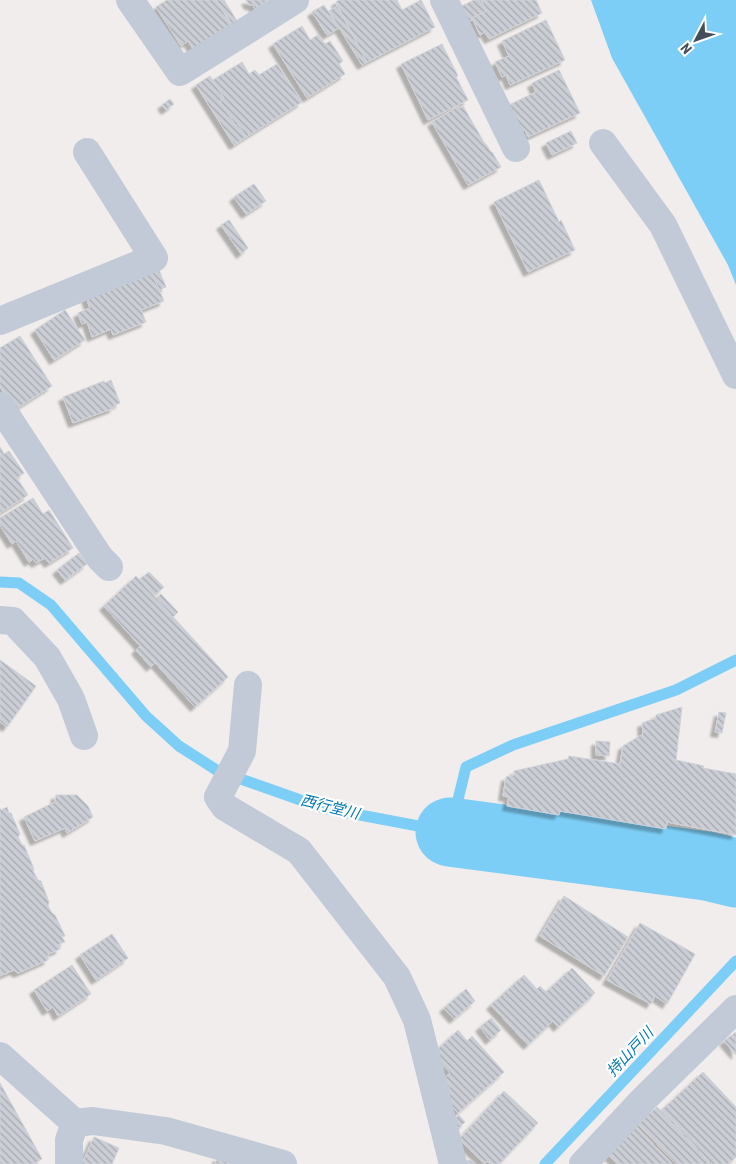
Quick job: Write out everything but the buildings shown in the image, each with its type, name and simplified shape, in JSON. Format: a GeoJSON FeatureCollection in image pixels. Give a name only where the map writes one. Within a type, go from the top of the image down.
{"type":"FeatureCollection","features":[{"type":"Feature","properties":{"kind":"street"},"geometry":{"type":"LineString","coordinates":[[130,0],[180,72],[295,0]]}},
{"type":"Feature","properties":{"kind":"street"},"geometry":{"type":"LineString","coordinates":[[444,0],[516,148]]}},
{"type":"Feature","properties":{"kind":"street"},"geometry":{"type":"LineString","coordinates":[[603,143],[663,225],[736,375]]}},
{"type":"Feature","properties":{"kind":"street"},"geometry":{"type":"LineString","coordinates":[[0,321],[154,258],[87,152]]}},
{"type":"Feature","properties":{"kind":"street"},"geometry":{"type":"LineString","coordinates":[[0,406],[100,558],[109,567]]}},
{"type":"Feature","properties":{"kind":"street"},"geometry":{"type":"LineString","coordinates":[[0,620],[13,621],[47,657],[71,699],[84,736]]}},
{"type":"Feature","properties":{"kind":"street"},"geometry":{"type":"LineString","coordinates":[[248,685],[242,751],[218,797],[225,807],[299,850],[397,977],[417,1020],[453,1164]]}},
{"type":"Feature","properties":{"kind":"street"},"geometry":{"type":"LineString","coordinates":[[583,1164],[642,1101],[736,1009]]}},
{"type":"Feature","properties":{"kind":"street"},"geometry":{"type":"LineString","coordinates":[[0,1056],[75,1123],[93,1121],[166,1131],[283,1164]]}},
{"type":"Feature","properties":{"kind":"street"},"geometry":{"type":"LineString","coordinates":[[69,1164],[69,1140],[75,1123]]}},
{"type":"Feature","properties":{"kind":"water"},"geometry":{"type":"Polygon","coordinates":[[[591,0],[736,0],[736,285],[728,265],[612,58],[591,0]]]}},
{"type":"Feature","properties":{"kind":"waterway","name":"西行堂川"},"geometry":{"type":"LineString","coordinates":[[0,582],[19,583],[51,605],[146,716],[179,746],[218,771],[323,808],[450,832],[466,767],[513,745],[676,690],[736,660]]}},
{"type":"Feature","properties":{"kind":"waterway","name":"西行堂川"},"geometry":{"type":"LineString","coordinates":[[450,832],[707,866],[736,873]]}},
{"type":"Feature","properties":{"kind":"waterway","name":"持山戸川"},"geometry":{"type":"LineString","coordinates":[[545,1164],[736,961]]}}]}
